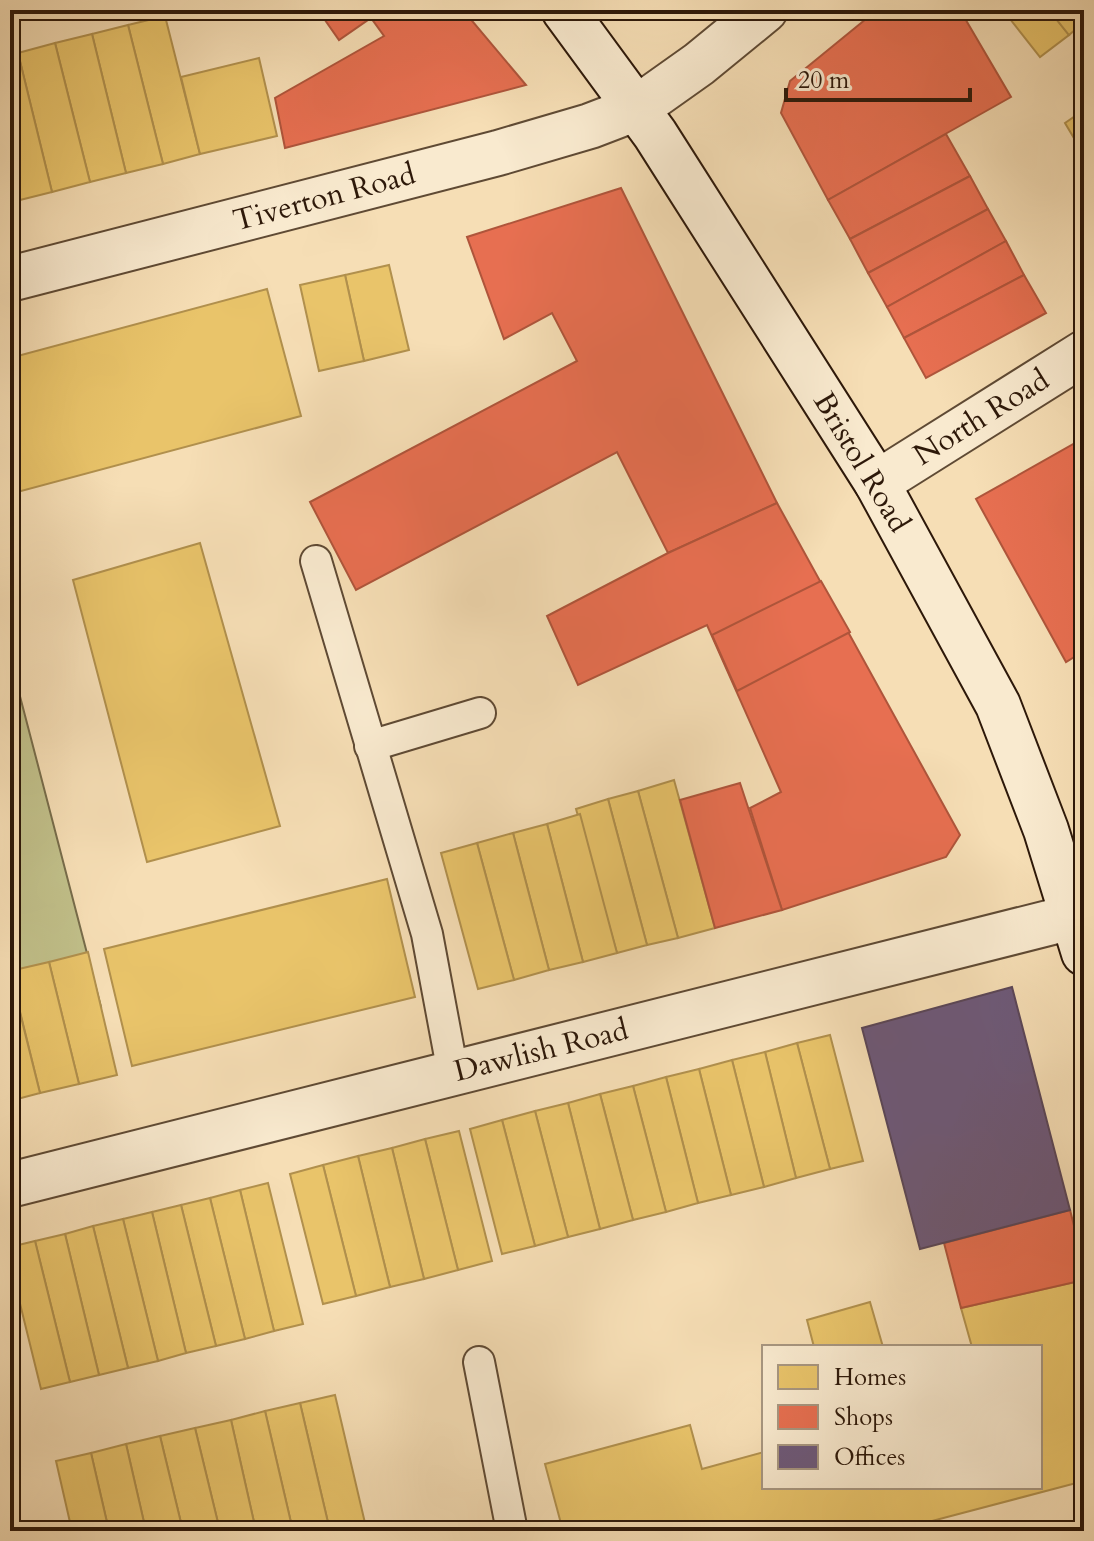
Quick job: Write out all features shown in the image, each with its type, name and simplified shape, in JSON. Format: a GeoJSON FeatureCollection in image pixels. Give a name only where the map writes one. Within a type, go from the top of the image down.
{"type":"FeatureCollection","features":[{"type":"Feature","properties":{"kind":"street","name":"Bristol Road"},"geometry":{"type":"LineString","coordinates":[[564,10],[637,108],[877,483],[998,705],[1046,830],[1078,935]]}},
{"type":"Feature","properties":{"kind":"street","name":"Tiverton Road"},"geometry":{"type":"LineString","coordinates":[[10,279],[498,153],[590,126],[637,108],[699,64],[765,10]]}},
{"type":"Feature","properties":{"kind":"street","name":"North Road"},"geometry":{"type":"LineString","coordinates":[[877,483],[1084,353]]}},
{"type":"Feature","properties":{"kind":"street","name":"Dawlish Road"},"geometry":{"type":"LineString","coordinates":[[10,1185],[453,1073],[1078,935]]}},
{"type":"Feature","properties":{"kind":"lane"},"geometry":{"type":"LineString","coordinates":[[316,561],[427,934],[453,1073]]}},
{"type":"Feature","properties":{"kind":"lane"},"geometry":{"type":"LineString","coordinates":[[370,746],[480,713]]}},
{"type":"Feature","properties":{"kind":"lane"},"geometry":{"type":"LineString","coordinates":[[479,1362],[512,1531]]}},
{"type":"Feature","properties":{"kind":"shaded area"},"geometry":{"type":"Polygon","coordinates":[[[10,658],[101,1007],[10,1024],[10,658]]]}},
{"type":"Feature","properties":{"kind":"building: Homes"},"geometry":{"type":"Polygon","coordinates":[[[1003,10],[1049,10],[1069,35],[1040,57],[1003,10]]]}},
{"type":"Feature","properties":{"kind":"building: Homes"},"geometry":{"type":"Polygon","coordinates":[[[1049,10],[1084,10],[1084,22],[1069,35],[1049,10]]]}},
{"type":"Feature","properties":{"kind":"building: Homes"},"geometry":{"type":"Polygon","coordinates":[[[165,16],[200,154],[163,164],[128,25],[165,16]]]}},
{"type":"Feature","properties":{"kind":"building: Homes"},"geometry":{"type":"Polygon","coordinates":[[[128,25],[163,164],[126,173],[92,34],[128,25]]]}},
{"type":"Feature","properties":{"kind":"building: Homes"},"geometry":{"type":"Polygon","coordinates":[[[92,34],[126,173],[90,182],[55,43],[92,34]]]}},
{"type":"Feature","properties":{"kind":"building: Homes"},"geometry":{"type":"Polygon","coordinates":[[[55,43],[90,182],[52,192],[18,53],[55,43]]]}},
{"type":"Feature","properties":{"kind":"building: Homes"},"geometry":{"type":"Polygon","coordinates":[[[18,53],[52,192],[16,201],[10,176],[10,55],[18,53]]]}},
{"type":"Feature","properties":{"kind":"building: Homes"},"geometry":{"type":"Polygon","coordinates":[[[259,58],[277,136],[200,154],[181,77],[259,58]]]}},
{"type":"Feature","properties":{"kind":"building: Homes"},"geometry":{"type":"Polygon","coordinates":[[[1084,110],[1084,155],[1065,123],[1084,110]]]}},
{"type":"Feature","properties":{"kind":"building: Homes"},"geometry":{"type":"Polygon","coordinates":[[[389,265],[409,350],[364,361],[345,275],[389,265]]]}},
{"type":"Feature","properties":{"kind":"building: Homes"},"geometry":{"type":"Polygon","coordinates":[[[345,275],[364,361],[319,371],[300,285],[345,275]]]}},
{"type":"Feature","properties":{"kind":"building: Homes"},"geometry":{"type":"Polygon","coordinates":[[[267,289],[301,416],[10,494],[10,358],[267,289]]]}},
{"type":"Feature","properties":{"kind":"building: Homes"},"geometry":{"type":"Polygon","coordinates":[[[200,543],[280,826],[147,862],[73,580],[200,543]]]}},
{"type":"Feature","properties":{"kind":"building: Homes"},"geometry":{"type":"Polygon","coordinates":[[[674,780],[715,928],[678,938],[638,791],[674,780]]]}},
{"type":"Feature","properties":{"kind":"building: Homes"},"geometry":{"type":"Polygon","coordinates":[[[638,791],[678,938],[647,945],[608,799],[638,791]]]}},
{"type":"Feature","properties":{"kind":"building: Homes"},"geometry":{"type":"Polygon","coordinates":[[[608,799],[647,945],[617,953],[576,809],[608,799]]]}},
{"type":"Feature","properties":{"kind":"building: Homes"},"geometry":{"type":"Polygon","coordinates":[[[580,814],[617,953],[583,962],[547,824],[580,814]]]}},
{"type":"Feature","properties":{"kind":"building: Homes"},"geometry":{"type":"Polygon","coordinates":[[[547,824],[583,962],[549,970],[513,833],[547,824]]]}},
{"type":"Feature","properties":{"kind":"building: Homes"},"geometry":{"type":"Polygon","coordinates":[[[513,833],[549,970],[514,980],[477,843],[513,833]]]}},
{"type":"Feature","properties":{"kind":"building: Homes"},"geometry":{"type":"Polygon","coordinates":[[[477,843],[514,980],[478,989],[441,853],[477,843]]]}},
{"type":"Feature","properties":{"kind":"building: Homes"},"geometry":{"type":"Polygon","coordinates":[[[387,879],[415,997],[132,1066],[104,949],[387,879]]]}},
{"type":"Feature","properties":{"kind":"building: Homes"},"geometry":{"type":"Polygon","coordinates":[[[88,952],[117,1075],[79,1084],[49,962],[88,952]]]}},
{"type":"Feature","properties":{"kind":"building: Homes"},"geometry":{"type":"Polygon","coordinates":[[[49,962],[79,1084],[40,1093],[10,971],[49,962]]]}},
{"type":"Feature","properties":{"kind":"building: Homes"},"geometry":{"type":"Polygon","coordinates":[[[10,973],[40,1093],[10,1101],[10,973]]]}},
{"type":"Feature","properties":{"kind":"building: Homes"},"geometry":{"type":"Polygon","coordinates":[[[830,1035],[863,1161],[830,1169],[797,1043],[830,1035]]]}},
{"type":"Feature","properties":{"kind":"building: Homes"},"geometry":{"type":"Polygon","coordinates":[[[797,1043],[830,1169],[796,1178],[765,1052],[797,1043]]]}},
{"type":"Feature","properties":{"kind":"building: Homes"},"geometry":{"type":"Polygon","coordinates":[[[765,1052],[796,1178],[764,1187],[732,1060],[765,1052]]]}},
{"type":"Feature","properties":{"kind":"building: Homes"},"geometry":{"type":"Polygon","coordinates":[[[732,1060],[764,1187],[731,1195],[699,1069],[732,1060]]]}},
{"type":"Feature","properties":{"kind":"building: Homes"},"geometry":{"type":"Polygon","coordinates":[[[699,1069],[731,1195],[698,1203],[666,1077],[699,1069]]]}},
{"type":"Feature","properties":{"kind":"building: Homes"},"geometry":{"type":"Polygon","coordinates":[[[666,1077],[698,1203],[666,1212],[633,1086],[666,1077]]]}},
{"type":"Feature","properties":{"kind":"building: Homes"},"geometry":{"type":"Polygon","coordinates":[[[633,1086],[666,1212],[633,1220],[600,1094],[633,1086]]]}},
{"type":"Feature","properties":{"kind":"building: Homes"},"geometry":{"type":"Polygon","coordinates":[[[600,1094],[633,1220],[600,1229],[568,1103],[600,1094]]]}},
{"type":"Feature","properties":{"kind":"building: Homes"},"geometry":{"type":"Polygon","coordinates":[[[568,1103],[600,1229],[568,1237],[535,1111],[568,1103]]]}},
{"type":"Feature","properties":{"kind":"building: Homes"},"geometry":{"type":"Polygon","coordinates":[[[535,1111],[568,1237],[535,1246],[502,1120],[535,1111]]]}},
{"type":"Feature","properties":{"kind":"building: Homes"},"geometry":{"type":"Polygon","coordinates":[[[502,1120],[535,1246],[502,1254],[470,1129],[502,1120]]]}},
{"type":"Feature","properties":{"kind":"building: Homes"},"geometry":{"type":"Polygon","coordinates":[[[459,1131],[492,1261],[458,1270],[425,1139],[459,1131]]]}},
{"type":"Feature","properties":{"kind":"building: Homes"},"geometry":{"type":"Polygon","coordinates":[[[425,1139],[458,1270],[424,1279],[392,1148],[425,1139]]]}},
{"type":"Feature","properties":{"kind":"building: Homes"},"geometry":{"type":"Polygon","coordinates":[[[392,1148],[424,1279],[390,1287],[358,1156],[392,1148]]]}},
{"type":"Feature","properties":{"kind":"building: Homes"},"geometry":{"type":"Polygon","coordinates":[[[358,1156],[390,1287],[356,1296],[323,1165],[358,1156]]]}},
{"type":"Feature","properties":{"kind":"building: Homes"},"geometry":{"type":"Polygon","coordinates":[[[323,1165],[356,1296],[323,1304],[290,1174],[323,1165]]]}},
{"type":"Feature","properties":{"kind":"building: Homes"},"geometry":{"type":"Polygon","coordinates":[[[268,1183],[303,1324],[274,1331],[240,1190],[268,1183]]]}},
{"type":"Feature","properties":{"kind":"building: Homes"},"geometry":{"type":"Polygon","coordinates":[[[240,1190],[274,1331],[245,1339],[210,1198],[240,1190]]]}},
{"type":"Feature","properties":{"kind":"building: Homes"},"geometry":{"type":"Polygon","coordinates":[[[210,1198],[245,1339],[216,1346],[181,1205],[210,1198]]]}},
{"type":"Feature","properties":{"kind":"building: Homes"},"geometry":{"type":"Polygon","coordinates":[[[181,1205],[216,1346],[186,1353],[152,1212],[181,1205]]]}},
{"type":"Feature","properties":{"kind":"building: Homes"},"geometry":{"type":"Polygon","coordinates":[[[152,1212],[186,1353],[158,1361],[123,1219],[152,1212]]]}},
{"type":"Feature","properties":{"kind":"building: Homes"},"geometry":{"type":"Polygon","coordinates":[[[123,1219],[158,1361],[128,1368],[93,1226],[123,1219]]]}},
{"type":"Feature","properties":{"kind":"building: Homes"},"geometry":{"type":"Polygon","coordinates":[[[93,1226],[128,1368],[99,1375],[65,1234],[93,1226]]]}},
{"type":"Feature","properties":{"kind":"building: Homes"},"geometry":{"type":"Polygon","coordinates":[[[65,1234],[99,1375],[70,1382],[35,1241],[65,1234]]]}},
{"type":"Feature","properties":{"kind":"building: Homes"},"geometry":{"type":"Polygon","coordinates":[[[35,1241],[70,1382],[41,1389],[10,1263],[10,1247],[35,1241]]]}},
{"type":"Feature","properties":{"kind":"building: Homes"},"geometry":{"type":"Polygon","coordinates":[[[1084,1280],[1084,1481],[894,1531],[563,1531],[545,1464],[690,1425],[702,1469],[762,1453],[762,1489],[1042,1489],[1042,1345],[971,1345],[961,1308],[1084,1280]]]}},
{"type":"Feature","properties":{"kind":"building: Homes"},"geometry":{"type":"Polygon","coordinates":[[[870,1302],[882,1345],[813,1345],[807,1320],[870,1302]]]}},
{"type":"Feature","properties":{"kind":"building: Homes"},"geometry":{"type":"Polygon","coordinates":[[[335,1395],[365,1523],[330,1531],[300,1403],[335,1395]]]}},
{"type":"Feature","properties":{"kind":"building: Homes"},"geometry":{"type":"Polygon","coordinates":[[[300,1403],[330,1531],[293,1531],[265,1411],[300,1403]]]}},
{"type":"Feature","properties":{"kind":"building: Homes"},"geometry":{"type":"Polygon","coordinates":[[[265,1411],[293,1531],[256,1531],[231,1420],[265,1411]]]}},
{"type":"Feature","properties":{"kind":"building: Homes"},"geometry":{"type":"Polygon","coordinates":[[[231,1420],[256,1531],[220,1531],[195,1428],[231,1420]]]}},
{"type":"Feature","properties":{"kind":"building: Homes"},"geometry":{"type":"Polygon","coordinates":[[[195,1428],[220,1531],[183,1531],[160,1436],[195,1428]]]}},
{"type":"Feature","properties":{"kind":"building: Homes"},"geometry":{"type":"Polygon","coordinates":[[[160,1436],[183,1531],[146,1531],[126,1444],[160,1436]]]}},
{"type":"Feature","properties":{"kind":"building: Homes"},"geometry":{"type":"Polygon","coordinates":[[[126,1444],[146,1531],[109,1531],[91,1453],[126,1444]]]}},
{"type":"Feature","properties":{"kind":"building: Homes"},"geometry":{"type":"Polygon","coordinates":[[[91,1453],[109,1531],[72,1531],[56,1461],[91,1453]]]}},
{"type":"Feature","properties":{"kind":"building: Shops"},"geometry":{"type":"Polygon","coordinates":[[[318,10],[463,10],[526,85],[285,148],[275,98],[384,36],[371,18],[339,40],[318,10]]]}},
{"type":"Feature","properties":{"kind":"building: Shops"},"geometry":{"type":"Polygon","coordinates":[[[877,10],[960,10],[1011,97],[828,200],[781,113],[790,81],[877,10]]]}},
{"type":"Feature","properties":{"kind":"building: Shops"},"geometry":{"type":"Polygon","coordinates":[[[946,134],[970,176],[850,239],[828,200],[946,134]]]}},
{"type":"Feature","properties":{"kind":"building: Shops"},"geometry":{"type":"Polygon","coordinates":[[[970,176],[988,209],[868,273],[850,239],[970,176]]]}},
{"type":"Feature","properties":{"kind":"building: Shops"},"geometry":{"type":"Polygon","coordinates":[[[621,188],[777,503],[668,553],[617,452],[356,590],[310,502],[577,361],[552,313],[504,339],[467,237],[621,188]]]}},
{"type":"Feature","properties":{"kind":"building: Shops"},"geometry":{"type":"Polygon","coordinates":[[[988,209],[1006,241],[887,307],[868,273],[988,209]]]}},
{"type":"Feature","properties":{"kind":"building: Shops"},"geometry":{"type":"Polygon","coordinates":[[[1006,241],[1024,275],[904,338],[887,307],[1006,241]]]}},
{"type":"Feature","properties":{"kind":"building: Shops"},"geometry":{"type":"Polygon","coordinates":[[[1024,275],[1046,313],[926,378],[904,338],[1024,275]]]}},
{"type":"Feature","properties":{"kind":"building: Shops"},"geometry":{"type":"Polygon","coordinates":[[[1084,438],[1084,651],[1066,662],[976,499],[1084,438]]]}},
{"type":"Feature","properties":{"kind":"building: Shops"},"geometry":{"type":"Polygon","coordinates":[[[777,503],[960,835],[946,857],[782,910],[750,808],[781,792],[707,625],[578,685],[547,616],[668,553],[777,503]]]}},
{"type":"Feature","properties":{"kind":"building: Shops"},"geometry":{"type":"Polygon","coordinates":[[[821,581],[850,632],[737,691],[712,635],[821,581]]]}},
{"type":"Feature","properties":{"kind":"building: Shops"},"geometry":{"type":"Polygon","coordinates":[[[740,783],[782,910],[715,928],[680,800],[740,783]]]}},
{"type":"Feature","properties":{"kind":"building: Shops"},"geometry":{"type":"Polygon","coordinates":[[[1070,1210],[1084,1265],[1084,1280],[961,1308],[944,1243],[1070,1210]]]}},
{"type":"Feature","properties":{"kind":"building: Offices"},"geometry":{"type":"Polygon","coordinates":[[[1012,987],[1070,1210],[920,1249],[862,1028],[1012,987]]]}}]}
